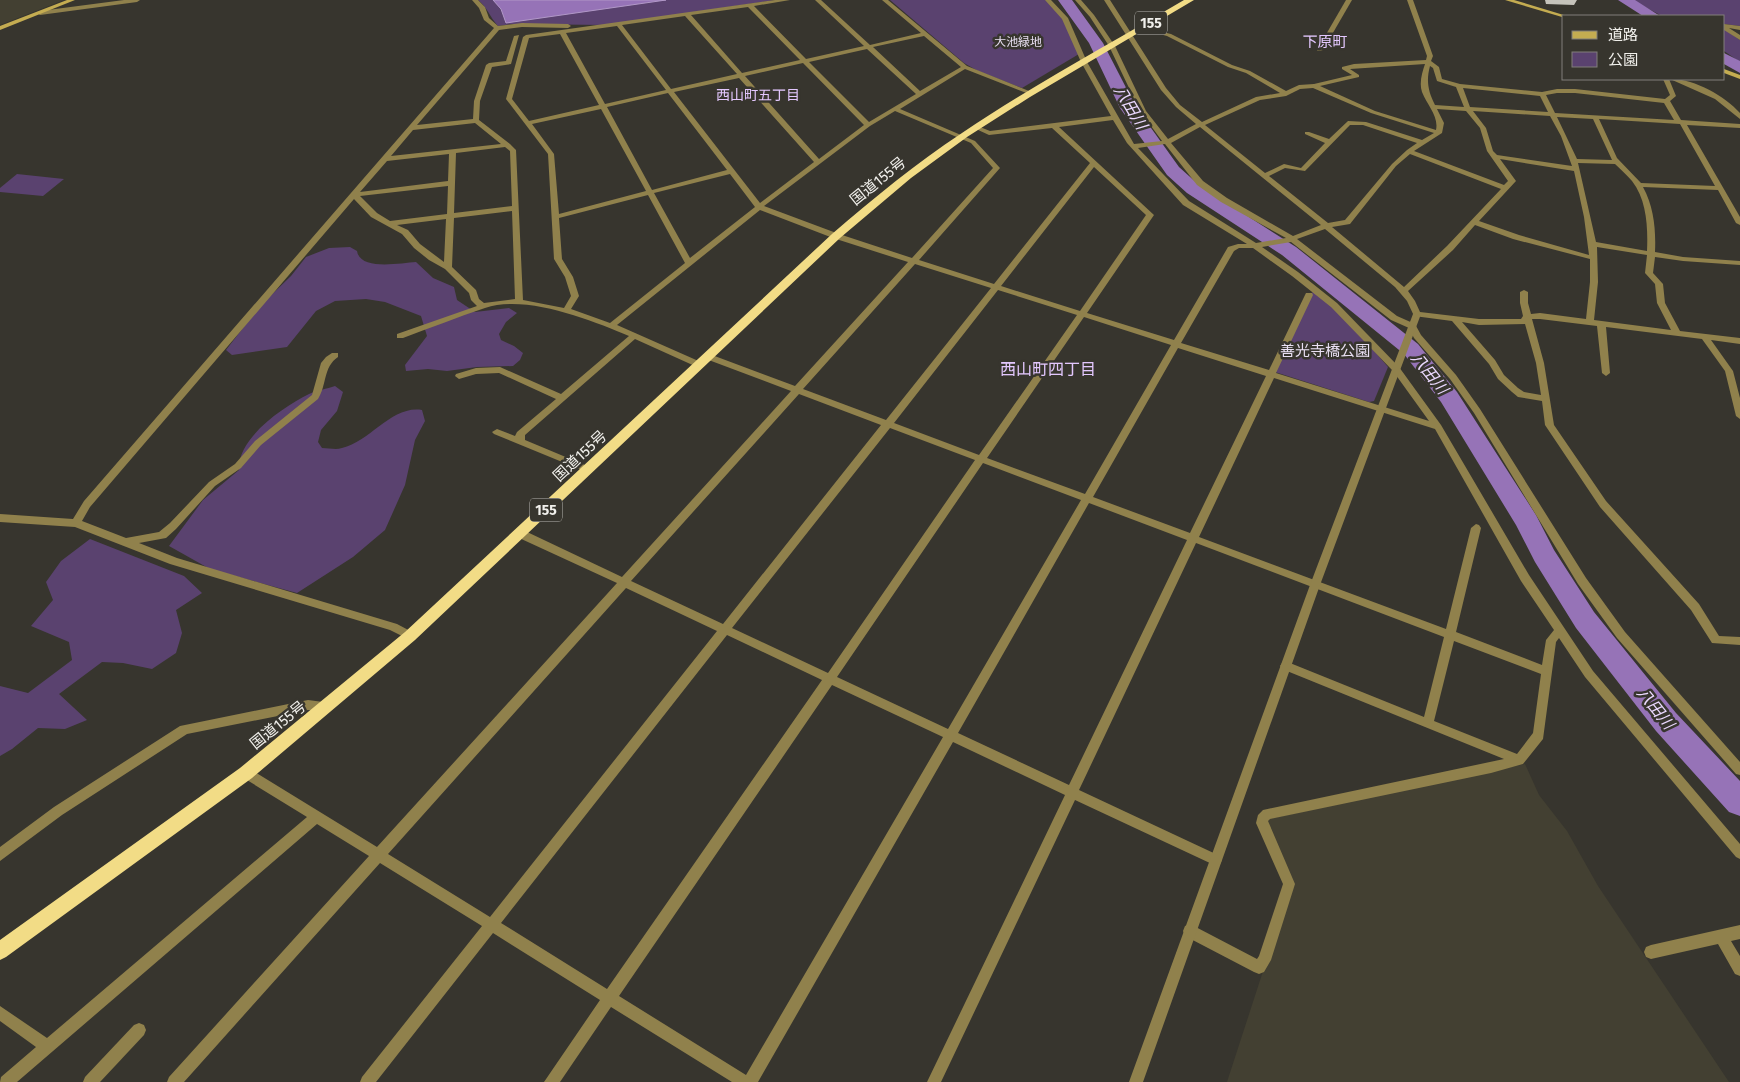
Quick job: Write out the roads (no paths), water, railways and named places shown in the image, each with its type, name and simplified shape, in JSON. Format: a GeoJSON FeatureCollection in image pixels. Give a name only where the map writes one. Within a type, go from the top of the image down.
{"type":"FeatureCollection","features":[{"type":"Feature","properties":{"kind":"highway","name":"国道155号"},"geometry":{"type":"LineString","coordinates":[[0,951],[246,773],[410,636],[521,534],[836,236],[901,182],[963,137],[1032,93],[1190,0]]}},
{"type":"Feature","properties":{"kind":"main road"},"geometry":{"type":"LineString","coordinates":[[0,28],[40,13],[56,3],[72,0]]}},
{"type":"Feature","properties":{"kind":"main road"},"geometry":{"type":"LineString","coordinates":[[1508,0],[1562,15]]}},
{"type":"Feature","properties":{"kind":"main road"},"geometry":{"type":"LineString","coordinates":[[1725,71],[1740,77]]}},
{"type":"Feature","properties":{"kind":"street"},"geometry":{"type":"LineString","coordinates":[[40,13],[137,0]]}},
{"type":"Feature","properties":{"kind":"street"},"geometry":{"type":"LineString","coordinates":[[475,0],[482,7],[486,19],[497,28],[522,26],[594,28]]}},
{"type":"Feature","properties":{"kind":"street"},"geometry":{"type":"LineString","coordinates":[[566,311],[575,296],[569,277],[558,259],[551,154],[509,99],[526,37],[787,0]]}},
{"type":"Feature","properties":{"kind":"street"},"geometry":{"type":"LineString","coordinates":[[818,0],[920,94]]}},
{"type":"Feature","properties":{"kind":"street"},"geometry":{"type":"LineString","coordinates":[[885,0],[965,67],[1032,93]]}},
{"type":"Feature","properties":{"kind":"street"},"geometry":{"type":"LineString","coordinates":[[1048,0],[1065,18],[1084,62],[1114,118],[1160,177],[1186,203],[1256,246],[1334,305],[1396,369],[1438,427],[1524,578],[1559,632],[1589,674],[1740,853]]}},
{"type":"Feature","properties":{"kind":"street"},"geometry":{"type":"LineString","coordinates":[[1078,0],[1092,16],[1112,46],[1143,110],[1158,132],[1200,183],[1224,200],[1290,239],[1394,318],[1412,326],[1417,336],[1453,378],[1477,410],[1582,581],[1621,635],[1740,770]]}},
{"type":"Feature","properties":{"kind":"street"},"geometry":{"type":"LineString","coordinates":[[1108,0],[1162,89],[1178,106],[1404,291],[1413,302],[1417,314],[1315,585],[1136,1082]]}},
{"type":"Feature","properties":{"kind":"street"},"geometry":{"type":"LineString","coordinates":[[1320,50],[1349,0]]}},
{"type":"Feature","properties":{"kind":"street"},"geometry":{"type":"LineString","coordinates":[[750,1082],[1086,499],[1178,344],[1231,249],[1238,246],[1256,246],[1290,239],[1326,226],[1347,222],[1394,165],[1409,151],[1439,134],[1442,123],[1425,91],[1424,76],[1430,56],[1410,0]]}},
{"type":"Feature","properties":{"kind":"street"},"geometry":{"type":"LineString","coordinates":[[750,6],[868,125]]}},
{"type":"Feature","properties":{"kind":"street"},"geometry":{"type":"LineString","coordinates":[[687,15],[818,162]]}},
{"type":"Feature","properties":{"kind":"street"},"geometry":{"type":"LineString","coordinates":[[619,25],[759,208],[836,236],[1438,427]]}},
{"type":"Feature","properties":{"kind":"street"},"geometry":{"type":"LineString","coordinates":[[1725,27],[1740,28]]}},
{"type":"Feature","properties":{"kind":"street"},"geometry":{"type":"LineString","coordinates":[[76,523],[87,504],[497,28]]}},
{"type":"Feature","properties":{"kind":"street"},"geometry":{"type":"LineString","coordinates":[[1143,28],[1193,46],[1230,66],[1248,72],[1286,94]]}},
{"type":"Feature","properties":{"kind":"street"},"geometry":{"type":"LineString","coordinates":[[1725,28],[1740,38]]}},
{"type":"Feature","properties":{"kind":"street"},"geometry":{"type":"LineString","coordinates":[[562,32],[689,263]]}},
{"type":"Feature","properties":{"kind":"street"},"geometry":{"type":"LineString","coordinates":[[528,123],[925,34]]}},
{"type":"Feature","properties":{"kind":"street"},"geometry":{"type":"LineString","coordinates":[[476,121],[477,101],[489,65],[508,64],[517,36]]}},
{"type":"Feature","properties":{"kind":"street"},"geometry":{"type":"LineString","coordinates":[[1134,146],[1167,143],[1178,139],[1188,131],[1258,98],[1286,94],[1299,88],[1357,76],[1344,68],[1354,66],[1428,62],[1436,67],[1439,80],[1459,86],[1542,94],[1558,91],[1575,92],[1666,101],[1673,96],[1666,80]]}},
{"type":"Feature","properties":{"kind":"street"},"geometry":{"type":"LineString","coordinates":[[611,326],[759,208],[868,125],[965,67]]}},
{"type":"Feature","properties":{"kind":"street"},"geometry":{"type":"LineString","coordinates":[[1676,80],[1714,94],[1729,104],[1740,117]]}},
{"type":"Feature","properties":{"kind":"street"},"geometry":{"type":"LineString","coordinates":[[1314,86],[1372,112],[1439,134]]}},
{"type":"Feature","properties":{"kind":"street"},"geometry":{"type":"LineString","coordinates":[[1404,291],[1450,248],[1512,181],[1490,152],[1483,128],[1468,109],[1459,86]]}},
{"type":"Feature","properties":{"kind":"street"},"geometry":{"type":"LineString","coordinates":[[1542,94],[1564,136],[1577,169],[1593,244],[1594,282],[1590,321]]}},
{"type":"Feature","properties":{"kind":"street"},"geometry":{"type":"LineString","coordinates":[[1666,101],[1681,122],[1740,223]]}},
{"type":"Feature","properties":{"kind":"street"},"geometry":{"type":"LineString","coordinates":[[1433,106],[1740,126]]}},
{"type":"Feature","properties":{"kind":"street"},"geometry":{"type":"LineString","coordinates":[[174,1082],[997,168],[973,142],[895,109]]}},
{"type":"Feature","properties":{"kind":"street"},"geometry":{"type":"LineString","coordinates":[[1364,123],[1372,112]]}},
{"type":"Feature","properties":{"kind":"street"},"geometry":{"type":"LineString","coordinates":[[1595,117],[1617,162],[1638,184],[1651,216],[1649,224],[1651,254],[1649,273],[1658,284],[1661,303],[1676,332]]}},
{"type":"Feature","properties":{"kind":"street"},"geometry":{"type":"LineString","coordinates":[[978,128],[990,133],[1114,118]]}},
{"type":"Feature","properties":{"kind":"street"},"geometry":{"type":"LineString","coordinates":[[412,128],[476,121],[514,150],[519,302]]}},
{"type":"Feature","properties":{"kind":"street"},"geometry":{"type":"LineString","coordinates":[[1265,176],[1284,166],[1303,170],[1348,123],[1364,123],[1424,143]]}},
{"type":"Feature","properties":{"kind":"street"},"geometry":{"type":"LineString","coordinates":[[551,1082],[1150,214],[1054,126]]}},
{"type":"Feature","properties":{"kind":"street"},"geometry":{"type":"LineString","coordinates":[[1307,134],[1330,142]]}},
{"type":"Feature","properties":{"kind":"street"},"geometry":{"type":"LineString","coordinates":[[386,159],[508,145]]}},
{"type":"Feature","properties":{"kind":"street"},"geometry":{"type":"LineString","coordinates":[[1409,151],[1505,188]]}},
{"type":"Feature","properties":{"kind":"street"},"geometry":{"type":"LineString","coordinates":[[448,267],[452,215],[452,152]]}},
{"type":"Feature","properties":{"kind":"street"},"geometry":{"type":"LineString","coordinates":[[1494,157],[1514,158],[1551,166],[1577,169]]}},
{"type":"Feature","properties":{"kind":"street"},"geometry":{"type":"LineString","coordinates":[[1573,161],[1617,162]]}},
{"type":"Feature","properties":{"kind":"street"},"geometry":{"type":"LineString","coordinates":[[367,1082],[1094,163]]}},
{"type":"Feature","properties":{"kind":"street"},"geometry":{"type":"LineString","coordinates":[[555,217],[732,171]]}},
{"type":"Feature","properties":{"kind":"street"},"geometry":{"type":"LineString","coordinates":[[354,195],[452,183]]}},
{"type":"Feature","properties":{"kind":"street"},"geometry":{"type":"LineString","coordinates":[[1638,184],[1720,188]]}},
{"type":"Feature","properties":{"kind":"street"},"geometry":{"type":"LineString","coordinates":[[354,195],[374,215],[405,232],[417,246],[432,258],[448,267],[473,292],[475,300],[482,306]]}},
{"type":"Feature","properties":{"kind":"street"},"geometry":{"type":"LineString","coordinates":[[390,223],[516,208]]}},
{"type":"Feature","properties":{"kind":"street"},"geometry":{"type":"LineString","coordinates":[[1474,222],[1516,237],[1593,258]]}},
{"type":"Feature","properties":{"kind":"street"},"geometry":{"type":"LineString","coordinates":[[1593,244],[1692,260],[1740,263]]}},
{"type":"Feature","properties":{"kind":"street"},"geometry":{"type":"LineString","coordinates":[[1524,292],[1527,318],[1540,362],[1550,425],[1603,504],[1695,607],[1716,640],[1740,641]]}},
{"type":"Feature","properties":{"kind":"street"},"geometry":{"type":"LineString","coordinates":[[934,1082],[1309,295]]}},
{"type":"Feature","properties":{"kind":"street"},"geometry":{"type":"LineString","coordinates":[[400,336],[482,306],[519,302],[566,311],[705,361],[796,390],[1547,671]]}},
{"type":"Feature","properties":{"kind":"street"},"geometry":{"type":"LineString","coordinates":[[1417,314],[1479,322],[1523,322],[1527,318],[1540,316],[1740,341]]}},
{"type":"Feature","properties":{"kind":"street"},"geometry":{"type":"LineString","coordinates":[[1455,320],[1492,362],[1501,377],[1515,390],[1521,395],[1545,399]]}},
{"type":"Feature","properties":{"kind":"street"},"geometry":{"type":"LineString","coordinates":[[1601,323],[1606,373]]}},
{"type":"Feature","properties":{"kind":"street"},"geometry":{"type":"LineString","coordinates":[[520,442],[520,434],[634,336]]}},
{"type":"Feature","properties":{"kind":"street"},"geometry":{"type":"LineString","coordinates":[[1704,336],[1730,370],[1740,416]]}},
{"type":"Feature","properties":{"kind":"street"},"geometry":{"type":"LineString","coordinates":[[125,542],[162,535],[173,526],[212,484],[238,466],[258,443],[315,397],[321,390],[321,372],[324,363],[334,355]]}},
{"type":"Feature","properties":{"kind":"street"},"geometry":{"type":"LineString","coordinates":[[459,376],[476,371],[500,370],[562,398]]}},
{"type":"Feature","properties":{"kind":"street"},"geometry":{"type":"LineString","coordinates":[[497,432],[589,470]]}},
{"type":"Feature","properties":{"kind":"street"},"geometry":{"type":"LineString","coordinates":[[0,518],[76,523],[174,561],[393,627],[410,636]]}},
{"type":"Feature","properties":{"kind":"street"},"geometry":{"type":"LineString","coordinates":[[1428,723],[1476,528]]}},
{"type":"Feature","properties":{"kind":"street"},"geometry":{"type":"LineString","coordinates":[[521,534],[1216,860]]}},
{"type":"Feature","properties":{"kind":"street"},"geometry":{"type":"LineString","coordinates":[[1190,932],[1259,967],[1264,960],[1289,884],[1262,823],[1262,819],[1268,814],[1491,768],[1519,760],[1539,735],[1551,640],[1559,632]]}},
{"type":"Feature","properties":{"kind":"street"},"geometry":{"type":"LineString","coordinates":[[1286,666],[1519,760]]}},
{"type":"Feature","properties":{"kind":"street"},"geometry":{"type":"LineString","coordinates":[[0,855],[58,810],[184,730],[308,705],[327,706]]}},
{"type":"Feature","properties":{"kind":"street"},"geometry":{"type":"LineString","coordinates":[[246,773],[745,1082]]}},
{"type":"Feature","properties":{"kind":"street"},"geometry":{"type":"LineString","coordinates":[[6,1082],[317,816]]}},
{"type":"Feature","properties":{"kind":"street"},"geometry":{"type":"LineString","coordinates":[[1651,952],[1740,932]]}},
{"type":"Feature","properties":{"kind":"street"},"geometry":{"type":"LineString","coordinates":[[1721,936],[1740,969]]}},
{"type":"Feature","properties":{"kind":"street"},"geometry":{"type":"LineString","coordinates":[[0,1013],[46,1047]]}},
{"type":"Feature","properties":{"kind":"street"},"geometry":{"type":"LineString","coordinates":[[90,1082],[139,1030]]}},
{"type":"Feature","properties":{"kind":"waterway","name":"八田川"},"geometry":{"type":"LineString","coordinates":[[1065,0],[1096,43],[1128,108],[1173,171],[1193,189],[1289,251],[1411,349],[1449,397],[1527,521],[1544,555],[1585,620],[1666,722],[1740,802]]}},
{"type":"Feature","properties":{"kind":"waterway"},"geometry":{"type":"LineString","coordinates":[[1625,0],[1651,15]]}},
{"type":"Feature","properties":{"kind":"waterway"},"geometry":{"type":"LineString","coordinates":[[1725,59],[1740,68]]}},
{"type":"Feature","properties":{"kind":"district","name":"下原町"},"geometry":{"type":"Point","coordinates":[1325,42]}},
{"type":"Feature","properties":{"kind":"district","name":"西山町五丁目"},"geometry":{"type":"Point","coordinates":[758,95]}},
{"type":"Feature","properties":{"kind":"district","name":"西山町四丁目"},"geometry":{"type":"Point","coordinates":[1048,369]}},
{"type":"Feature","properties":{"kind":"park label","name":"大池緑地"},"geometry":{"type":"Point","coordinates":[1018,42]}},
{"type":"Feature","properties":{"kind":"park label","name":"善光寺橋公園"},"geometry":{"type":"Point","coordinates":[1325,351]}}]}
